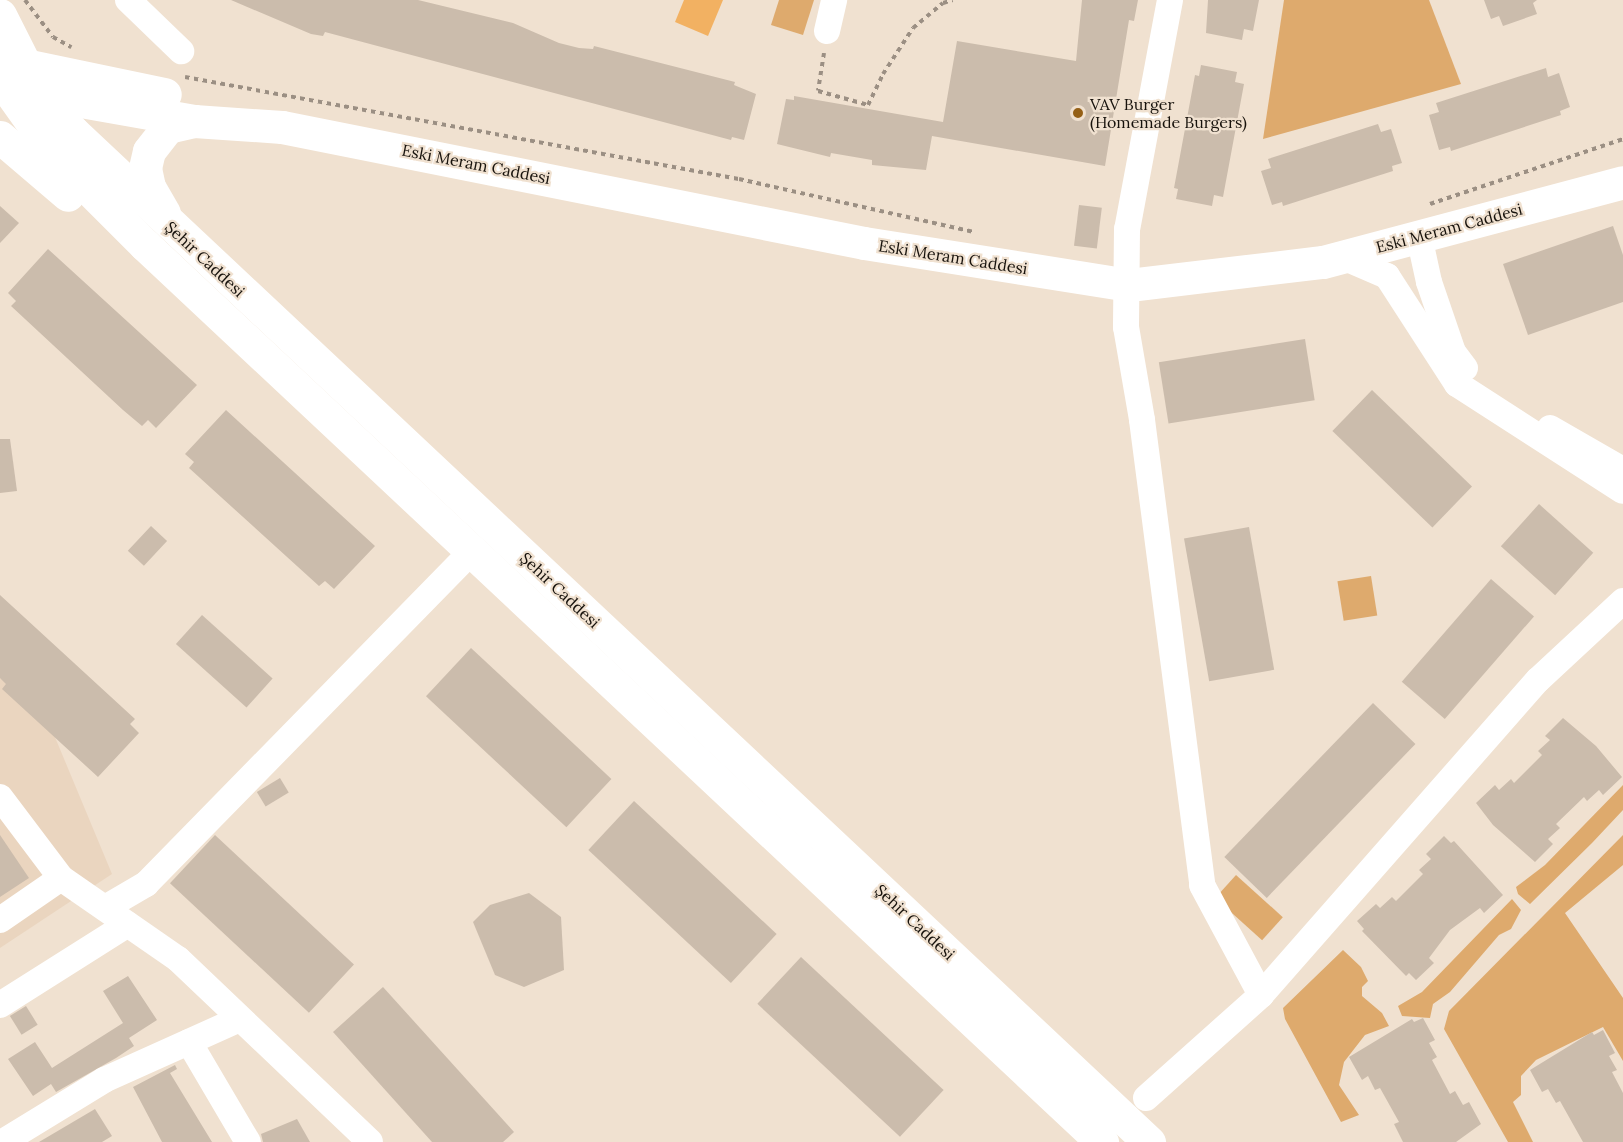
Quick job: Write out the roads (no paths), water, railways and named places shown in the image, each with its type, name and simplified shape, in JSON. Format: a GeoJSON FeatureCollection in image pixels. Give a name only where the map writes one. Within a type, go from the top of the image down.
{"type":"FeatureCollection","features":[{"type":"Feature","properties":{"kind":"main road","name":"Şehir Caddesi"},"geometry":{"type":"LineString","coordinates":[[0,15],[6,75],[55,155],[145,245],[470,553],[1102,1142]]}},
{"type":"Feature","properties":{"kind":"main road","name":"Eski Meram Caddesi"},"geometry":{"type":"LineString","coordinates":[[6,75],[217,104],[282,127]]}},
{"type":"Feature","properties":{"kind":"main road","name":"Şehir Caddesi"},"geometry":{"type":"LineString","coordinates":[[6,75],[41,96],[73,132],[174,230],[1149,1142]]}},
{"type":"Feature","properties":{"kind":"main road","name":"Eski Meram Caddesi"},"geometry":{"type":"LineString","coordinates":[[41,96],[194,121],[282,127],[864,243],[1129,285],[1343,257],[1422,221],[1623,182]]}},
{"type":"Feature","properties":{"kind":"main road"},"geometry":{"type":"LineString","coordinates":[[174,230],[149,187],[147,159],[153,143],[168,127],[194,121]]}},
{"type":"Feature","properties":{"kind":"main road"},"geometry":{"type":"LineString","coordinates":[[0,137],[81,205],[145,245]]}},
{"type":"Feature","properties":{"kind":"street"},"geometry":{"type":"LineString","coordinates":[[128,0],[180,64]]}},
{"type":"Feature","properties":{"kind":"street"},"geometry":{"type":"LineString","coordinates":[[827,31],[834,0]]}},
{"type":"Feature","properties":{"kind":"street"},"geometry":{"type":"LineString","coordinates":[[1170,0],[1127,229],[1129,285],[1126,327],[1142,420],[1202,885],[1261,995]]}},
{"type":"Feature","properties":{"kind":"street"},"geometry":{"type":"LineString","coordinates":[[1422,221],[1429,282],[1453,352],[1474,380],[1506,403],[1623,470]]}},
{"type":"Feature","properties":{"kind":"street"},"geometry":{"type":"LineString","coordinates":[[1343,257],[1387,276],[1457,384],[1623,491]]}},
{"type":"Feature","properties":{"kind":"street"},"geometry":{"type":"LineString","coordinates":[[105,908],[146,884],[470,553]]}},
{"type":"Feature","properties":{"kind":"street"},"geometry":{"type":"LineString","coordinates":[[1146,1098],[1261,995],[1538,680],[1623,601]]}},
{"type":"Feature","properties":{"kind":"street"},"geometry":{"type":"LineString","coordinates":[[0,797],[61,878],[178,958],[368,1141]]}},
{"type":"Feature","properties":{"kind":"street"},"geometry":{"type":"LineString","coordinates":[[0,920],[61,878]]}},
{"type":"Feature","properties":{"kind":"street"},"geometry":{"type":"LineString","coordinates":[[0,1005],[128,924]]}},
{"type":"Feature","properties":{"kind":"street"},"geometry":{"type":"LineString","coordinates":[[3,1142],[104,1080],[240,1019]]}},
{"type":"Feature","properties":{"kind":"street"},"geometry":{"type":"LineString","coordinates":[[189,1042],[248,1142]]}},
{"type":"Feature","properties":{"kind":"place","name":"VAV Burger (Homemade Burgers)"},"geometry":{"type":"Point","coordinates":[1078,113]}}]}
